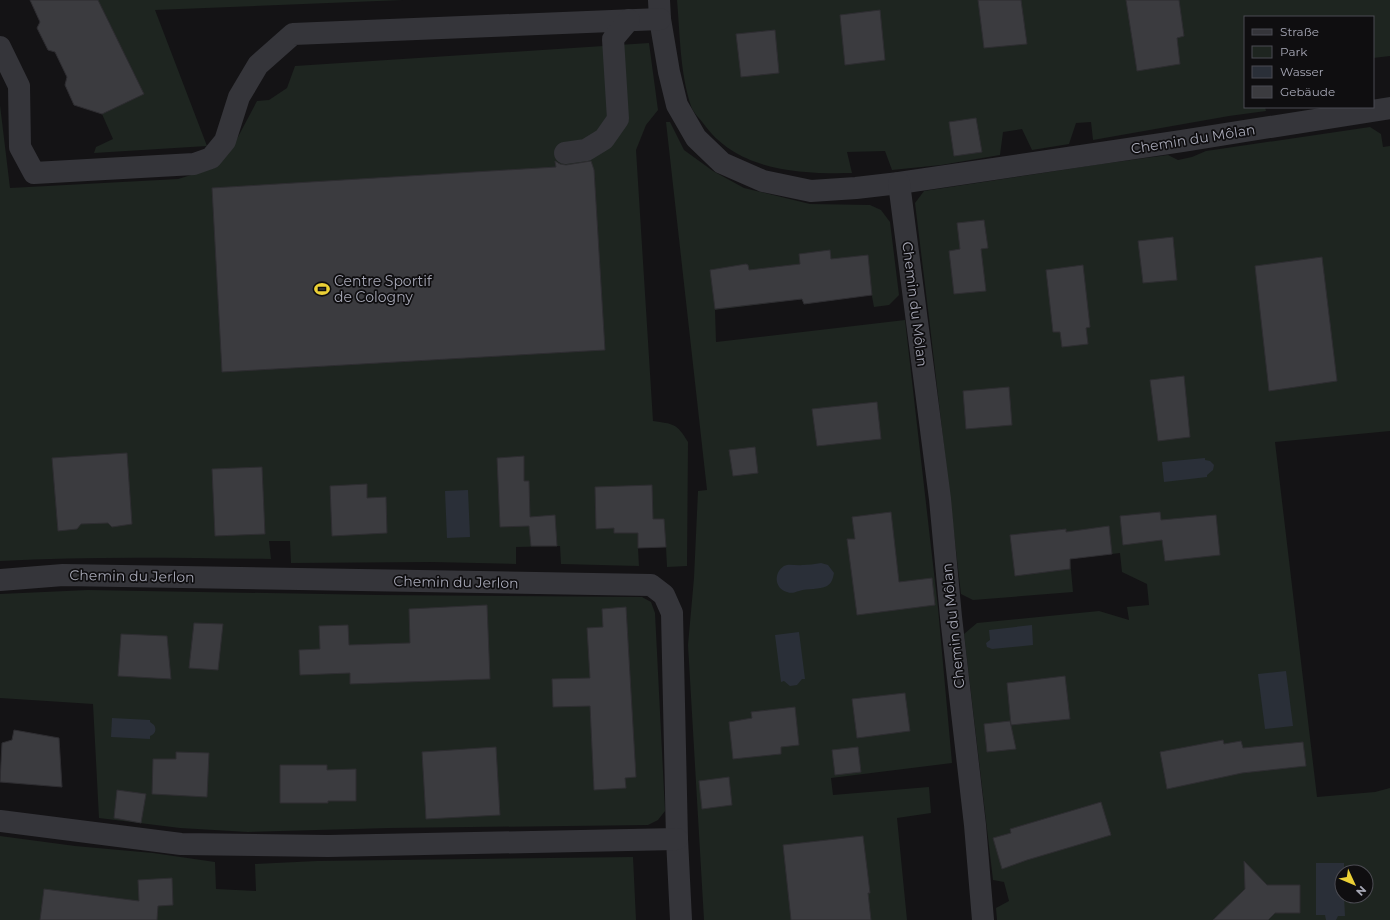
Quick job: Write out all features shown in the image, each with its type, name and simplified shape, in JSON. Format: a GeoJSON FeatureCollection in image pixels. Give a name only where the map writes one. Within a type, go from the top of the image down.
{"type":"FeatureCollection","features":[{"type":"Feature","properties":{"kind":"street"},"geometry":{"type":"LineString","coordinates":[[0,47],[19,86],[20,147],[34,173],[194,164],[211,158],[225,141],[240,97],[258,65],[293,34],[629,20],[660,9],[669,72],[677,105],[696,138],[722,162],[763,181],[812,191],[899,183]]}},
{"type":"Feature","properties":{"kind":"street"},"geometry":{"type":"LineString","coordinates":[[565,153],[586,150],[604,139],[618,119],[613,39],[629,20]]}},
{"type":"Feature","properties":{"kind":"street","name":"Chemin du Môlan"},"geometry":{"type":"LineString","coordinates":[[983,920],[975,825],[951,617],[940,499],[899,183],[1182,141],[1390,108]]}},
{"type":"Feature","properties":{"kind":"street","name":"Chemin du Jerlon"},"geometry":{"type":"LineString","coordinates":[[0,580],[63,575],[651,585],[664,594],[672,613],[677,838],[681,920]]}},
{"type":"Feature","properties":{"kind":"street"},"geometry":{"type":"LineString","coordinates":[[0,822],[181,844],[328,846],[677,838]]}},
{"type":"Feature","properties":{"kind":"green space"},"geometry":{"type":"Polygon","coordinates":[[[98,0],[403,0],[155,10],[207,146],[94,153],[96,147],[113,139],[102,114],[144,94],[98,0]]]}},
{"type":"Feature","properties":{"kind":"green space"},"geometry":{"type":"Polygon","coordinates":[[[677,0],[1390,0],[1390,56],[1374,58],[1374,16],[1244,16],[1244,108],[1265,108],[1266,111],[1093,140],[1091,122],[1076,123],[1069,144],[1032,150],[1022,129],[1003,132],[1000,155],[941,165],[892,170],[885,151],[847,152],[852,173],[790,170],[751,160],[733,151],[717,139],[693,110],[687,93],[681,53],[677,0]]]}},
{"type":"Feature","properties":{"kind":"green space","name":"Centre Sportif de Cologny"},"geometry":{"type":"Polygon","coordinates":[[[649,43],[658,110],[646,125],[636,150],[653,421],[674,426],[681,431],[688,442],[687,566],[667,567],[666,547],[638,548],[639,566],[561,564],[560,546],[516,547],[516,564],[432,562],[291,563],[290,541],[269,541],[271,559],[102,558],[0,561],[0,105],[10,188],[178,179],[214,168],[231,150],[257,101],[269,100],[287,88],[295,66],[649,43]]]}},
{"type":"Feature","properties":{"kind":"green space"},"geometry":{"type":"Polygon","coordinates":[[[666,122],[670,122],[684,150],[713,171],[744,188],[810,204],[870,205],[881,210],[890,222],[899,295],[889,305],[874,307],[871,291],[836,296],[836,300],[804,304],[802,299],[715,310],[716,342],[905,320],[938,608],[952,763],[831,778],[833,795],[929,787],[931,813],[897,818],[907,920],[704,920],[688,645],[694,578],[698,491],[707,490],[666,122]]]}},
{"type":"Feature","properties":{"kind":"green space"},"geometry":{"type":"Polygon","coordinates":[[[1370,127],[1381,134],[1383,147],[1390,146],[1390,431],[1275,442],[1317,797],[1375,792],[1390,788],[1390,920],[997,920],[996,908],[1009,901],[1004,882],[993,880],[964,634],[977,623],[1099,611],[1129,620],[1127,607],[1149,605],[1147,584],[1122,572],[1120,553],[1070,559],[1073,592],[973,600],[961,594],[915,203],[924,191],[1168,155],[1178,160],[1192,157],[1206,151],[1370,127]]]}},
{"type":"Feature","properties":{"kind":"green space"},"geometry":{"type":"Polygon","coordinates":[[[88,590],[379,595],[642,597],[651,602],[655,613],[665,811],[658,820],[648,825],[390,828],[248,832],[180,828],[99,818],[93,704],[0,698],[0,594],[88,590]]]}},
{"type":"Feature","properties":{"kind":"green space"},"geometry":{"type":"Polygon","coordinates":[[[0,836],[75,846],[153,853],[215,862],[216,889],[256,891],[255,864],[317,861],[633,857],[636,920],[0,920],[0,836]]]}},
{"type":"Feature","properties":{"kind":"water"},"geometry":{"type":"Polygon","coordinates":[[[1205,458],[1205,460],[1210,461],[1214,465],[1213,470],[1207,475],[1207,477],[1164,482],[1162,462],[1205,458]]]}},
{"type":"Feature","properties":{"kind":"water"},"geometry":{"type":"Polygon","coordinates":[[[468,490],[470,537],[447,538],[445,491],[468,490]]]}},
{"type":"Feature","properties":{"kind":"water"},"geometry":{"type":"Polygon","coordinates":[[[821,563],[828,565],[834,573],[833,579],[829,585],[793,593],[787,592],[780,588],[777,577],[780,569],[784,566],[821,563]]]}},
{"type":"Feature","properties":{"kind":"water"},"geometry":{"type":"Polygon","coordinates":[[[1032,625],[1033,645],[992,649],[987,647],[986,643],[990,640],[989,630],[1032,625]]]}},
{"type":"Feature","properties":{"kind":"water"},"geometry":{"type":"Polygon","coordinates":[[[799,632],[805,679],[802,679],[797,685],[790,686],[784,681],[781,682],[775,635],[799,632]]]}},
{"type":"Feature","properties":{"kind":"water"},"geometry":{"type":"Polygon","coordinates":[[[1286,671],[1293,726],[1265,729],[1258,674],[1286,671]]]}},
{"type":"Feature","properties":{"kind":"water"},"geometry":{"type":"Polygon","coordinates":[[[112,718],[150,720],[155,727],[155,732],[150,736],[150,739],[111,737],[112,718]]]}},
{"type":"Feature","properties":{"kind":"water"},"geometry":{"type":"Polygon","coordinates":[[[1316,863],[1344,863],[1334,864],[1334,904],[1344,904],[1345,916],[1338,916],[1336,920],[1326,920],[1325,915],[1316,915],[1316,863]]]}},
{"type":"Feature","properties":{"kind":"building"},"geometry":{"type":"Polygon","coordinates":[[[30,0],[98,0],[144,94],[102,114],[74,105],[65,85],[67,77],[55,52],[48,50],[37,28],[40,22],[30,0]]]}},
{"type":"Feature","properties":{"kind":"building"},"geometry":{"type":"Polygon","coordinates":[[[978,0],[1021,0],[1027,44],[984,48],[978,0]]]}},
{"type":"Feature","properties":{"kind":"building"},"geometry":{"type":"Polygon","coordinates":[[[1126,0],[1179,0],[1184,36],[1177,38],[1180,64],[1137,71],[1126,0]]]}},
{"type":"Feature","properties":{"kind":"building"},"geometry":{"type":"Polygon","coordinates":[[[880,10],[885,60],[845,65],[840,15],[880,10]]]}},
{"type":"Feature","properties":{"kind":"building"},"geometry":{"type":"Polygon","coordinates":[[[775,30],[779,73],[741,77],[736,34],[775,30]]]}},
{"type":"Feature","properties":{"kind":"building"},"geometry":{"type":"Polygon","coordinates":[[[976,118],[982,152],[954,156],[949,122],[976,118]]]}},
{"type":"Feature","properties":{"kind":"building"},"geometry":{"type":"Polygon","coordinates":[[[555,161],[566,165],[591,161],[594,170],[605,350],[222,372],[212,188],[556,167],[555,161]]]}},
{"type":"Feature","properties":{"kind":"building"},"geometry":{"type":"Polygon","coordinates":[[[984,220],[988,248],[981,249],[986,291],[954,294],[949,251],[960,249],[957,223],[984,220]]]}},
{"type":"Feature","properties":{"kind":"building"},"geometry":{"type":"Polygon","coordinates":[[[1173,237],[1177,280],[1143,283],[1138,241],[1173,237]]]}},
{"type":"Feature","properties":{"kind":"building"},"geometry":{"type":"Polygon","coordinates":[[[830,250],[831,259],[868,255],[872,295],[804,304],[802,299],[715,309],[710,270],[746,264],[748,265],[749,270],[800,264],[799,254],[830,250]]]}},
{"type":"Feature","properties":{"kind":"building"},"geometry":{"type":"Polygon","coordinates":[[[1322,257],[1337,381],[1269,391],[1255,266],[1322,257]]]}},
{"type":"Feature","properties":{"kind":"building"},"geometry":{"type":"Polygon","coordinates":[[[1083,265],[1090,327],[1086,328],[1088,344],[1062,347],[1060,332],[1053,332],[1046,270],[1083,265]]]}},
{"type":"Feature","properties":{"kind":"building"},"geometry":{"type":"Polygon","coordinates":[[[1184,376],[1190,437],[1158,441],[1150,380],[1184,376]]]}},
{"type":"Feature","properties":{"kind":"building"},"geometry":{"type":"Polygon","coordinates":[[[1009,387],[1012,425],[966,429],[963,391],[1009,387]]]}},
{"type":"Feature","properties":{"kind":"building"},"geometry":{"type":"Polygon","coordinates":[[[877,402],[881,439],[817,446],[812,409],[877,402]]]}},
{"type":"Feature","properties":{"kind":"building"},"geometry":{"type":"Polygon","coordinates":[[[755,447],[758,473],[733,476],[729,450],[755,447]]]}},
{"type":"Feature","properties":{"kind":"building"},"geometry":{"type":"Polygon","coordinates":[[[127,453],[132,524],[112,527],[108,523],[81,524],[77,529],[58,531],[52,458],[127,453]]]}},
{"type":"Feature","properties":{"kind":"building"},"geometry":{"type":"Polygon","coordinates":[[[524,456],[524,481],[529,481],[530,517],[555,515],[557,546],[531,546],[529,526],[500,527],[497,458],[524,456]]]}},
{"type":"Feature","properties":{"kind":"building"},"geometry":{"type":"Polygon","coordinates":[[[262,467],[265,534],[215,536],[212,469],[262,467]]]}},
{"type":"Feature","properties":{"kind":"building"},"geometry":{"type":"Polygon","coordinates":[[[367,484],[367,498],[386,497],[387,533],[332,536],[330,486],[367,484]]]}},
{"type":"Feature","properties":{"kind":"building"},"geometry":{"type":"Polygon","coordinates":[[[652,485],[653,519],[664,519],[666,547],[638,548],[638,533],[614,533],[614,528],[596,529],[595,487],[652,485]]]}},
{"type":"Feature","properties":{"kind":"building"},"geometry":{"type":"Polygon","coordinates":[[[891,512],[899,582],[932,578],[935,605],[857,615],[847,539],[855,539],[852,517],[891,512]]]}},
{"type":"Feature","properties":{"kind":"building"},"geometry":{"type":"Polygon","coordinates":[[[1160,512],[1161,520],[1216,515],[1220,555],[1165,561],[1162,540],[1123,545],[1120,516],[1160,512]]]}},
{"type":"Feature","properties":{"kind":"building"},"geometry":{"type":"Polygon","coordinates":[[[1109,526],[1112,554],[1070,559],[1070,569],[1015,576],[1010,535],[1066,529],[1066,532],[1109,526]]]}},
{"type":"Feature","properties":{"kind":"building"},"geometry":{"type":"Polygon","coordinates":[[[487,605],[490,679],[350,684],[350,673],[300,675],[299,650],[320,649],[319,626],[348,625],[349,645],[410,643],[409,609],[487,605]]]}},
{"type":"Feature","properties":{"kind":"building"},"geometry":{"type":"Polygon","coordinates":[[[626,607],[636,777],[625,778],[626,788],[594,790],[590,706],[553,707],[552,679],[590,678],[587,628],[603,627],[602,609],[626,607]]]}},
{"type":"Feature","properties":{"kind":"building"},"geometry":{"type":"Polygon","coordinates":[[[194,623],[223,624],[218,670],[189,668],[194,623]]]}},
{"type":"Feature","properties":{"kind":"building"},"geometry":{"type":"Polygon","coordinates":[[[121,634],[167,636],[171,679],[118,676],[121,634]]]}},
{"type":"Feature","properties":{"kind":"building"},"geometry":{"type":"Polygon","coordinates":[[[1065,676],[1070,719],[1011,725],[1007,683],[1065,676]]]}},
{"type":"Feature","properties":{"kind":"building"},"geometry":{"type":"Polygon","coordinates":[[[905,693],[910,731],[857,738],[852,699],[905,693]]]}},
{"type":"Feature","properties":{"kind":"building"},"geometry":{"type":"Polygon","coordinates":[[[795,707],[799,745],[781,747],[781,754],[733,759],[729,722],[752,718],[751,712],[795,707]]]}},
{"type":"Feature","properties":{"kind":"building"},"geometry":{"type":"Polygon","coordinates":[[[1010,721],[1016,749],[987,752],[984,724],[1010,721]]]}},
{"type":"Feature","properties":{"kind":"building"},"geometry":{"type":"Polygon","coordinates":[[[14,730],[59,738],[62,787],[0,782],[2,743],[12,740],[14,730]]]}},
{"type":"Feature","properties":{"kind":"building"},"geometry":{"type":"Polygon","coordinates":[[[1223,740],[1224,744],[1241,741],[1243,748],[1303,742],[1306,766],[1242,773],[1167,789],[1160,752],[1223,740]]]}},
{"type":"Feature","properties":{"kind":"building"},"geometry":{"type":"Polygon","coordinates":[[[496,747],[500,815],[426,819],[422,752],[496,747]]]}},
{"type":"Feature","properties":{"kind":"building"},"geometry":{"type":"Polygon","coordinates":[[[858,747],[861,772],[835,775],[832,750],[858,747]]]}},
{"type":"Feature","properties":{"kind":"building"},"geometry":{"type":"Polygon","coordinates":[[[176,752],[209,753],[207,797],[152,794],[153,759],[176,759],[176,752]]]}},
{"type":"Feature","properties":{"kind":"building"},"geometry":{"type":"Polygon","coordinates":[[[280,765],[327,765],[327,770],[356,769],[356,801],[328,801],[328,803],[280,803],[280,765]]]}},
{"type":"Feature","properties":{"kind":"building"},"geometry":{"type":"Polygon","coordinates":[[[729,777],[732,805],[702,809],[699,781],[729,777]]]}},
{"type":"Feature","properties":{"kind":"building"},"geometry":{"type":"Polygon","coordinates":[[[117,790],[146,794],[141,823],[114,818],[117,790]]]}},
{"type":"Feature","properties":{"kind":"building"},"geometry":{"type":"Polygon","coordinates":[[[1101,802],[1111,835],[1002,869],[993,838],[1011,833],[1010,829],[1101,802]]]}},
{"type":"Feature","properties":{"kind":"building"},"geometry":{"type":"Polygon","coordinates":[[[863,836],[870,893],[868,893],[871,920],[791,920],[783,845],[863,836]]]}},
{"type":"Feature","properties":{"kind":"building"},"geometry":{"type":"Polygon","coordinates":[[[1244,861],[1267,885],[1300,885],[1300,913],[1275,913],[1268,920],[1213,920],[1245,889],[1244,861]]]}},
{"type":"Feature","properties":{"kind":"building"},"geometry":{"type":"Polygon","coordinates":[[[172,878],[173,905],[158,906],[157,920],[40,920],[44,889],[139,901],[138,880],[172,878]]]}},
{"type":"Feature","properties":{"kind":"place","name":"Centre Sportif de Cologny"},"geometry":{"type":"Point","coordinates":[322,289]}}]}
